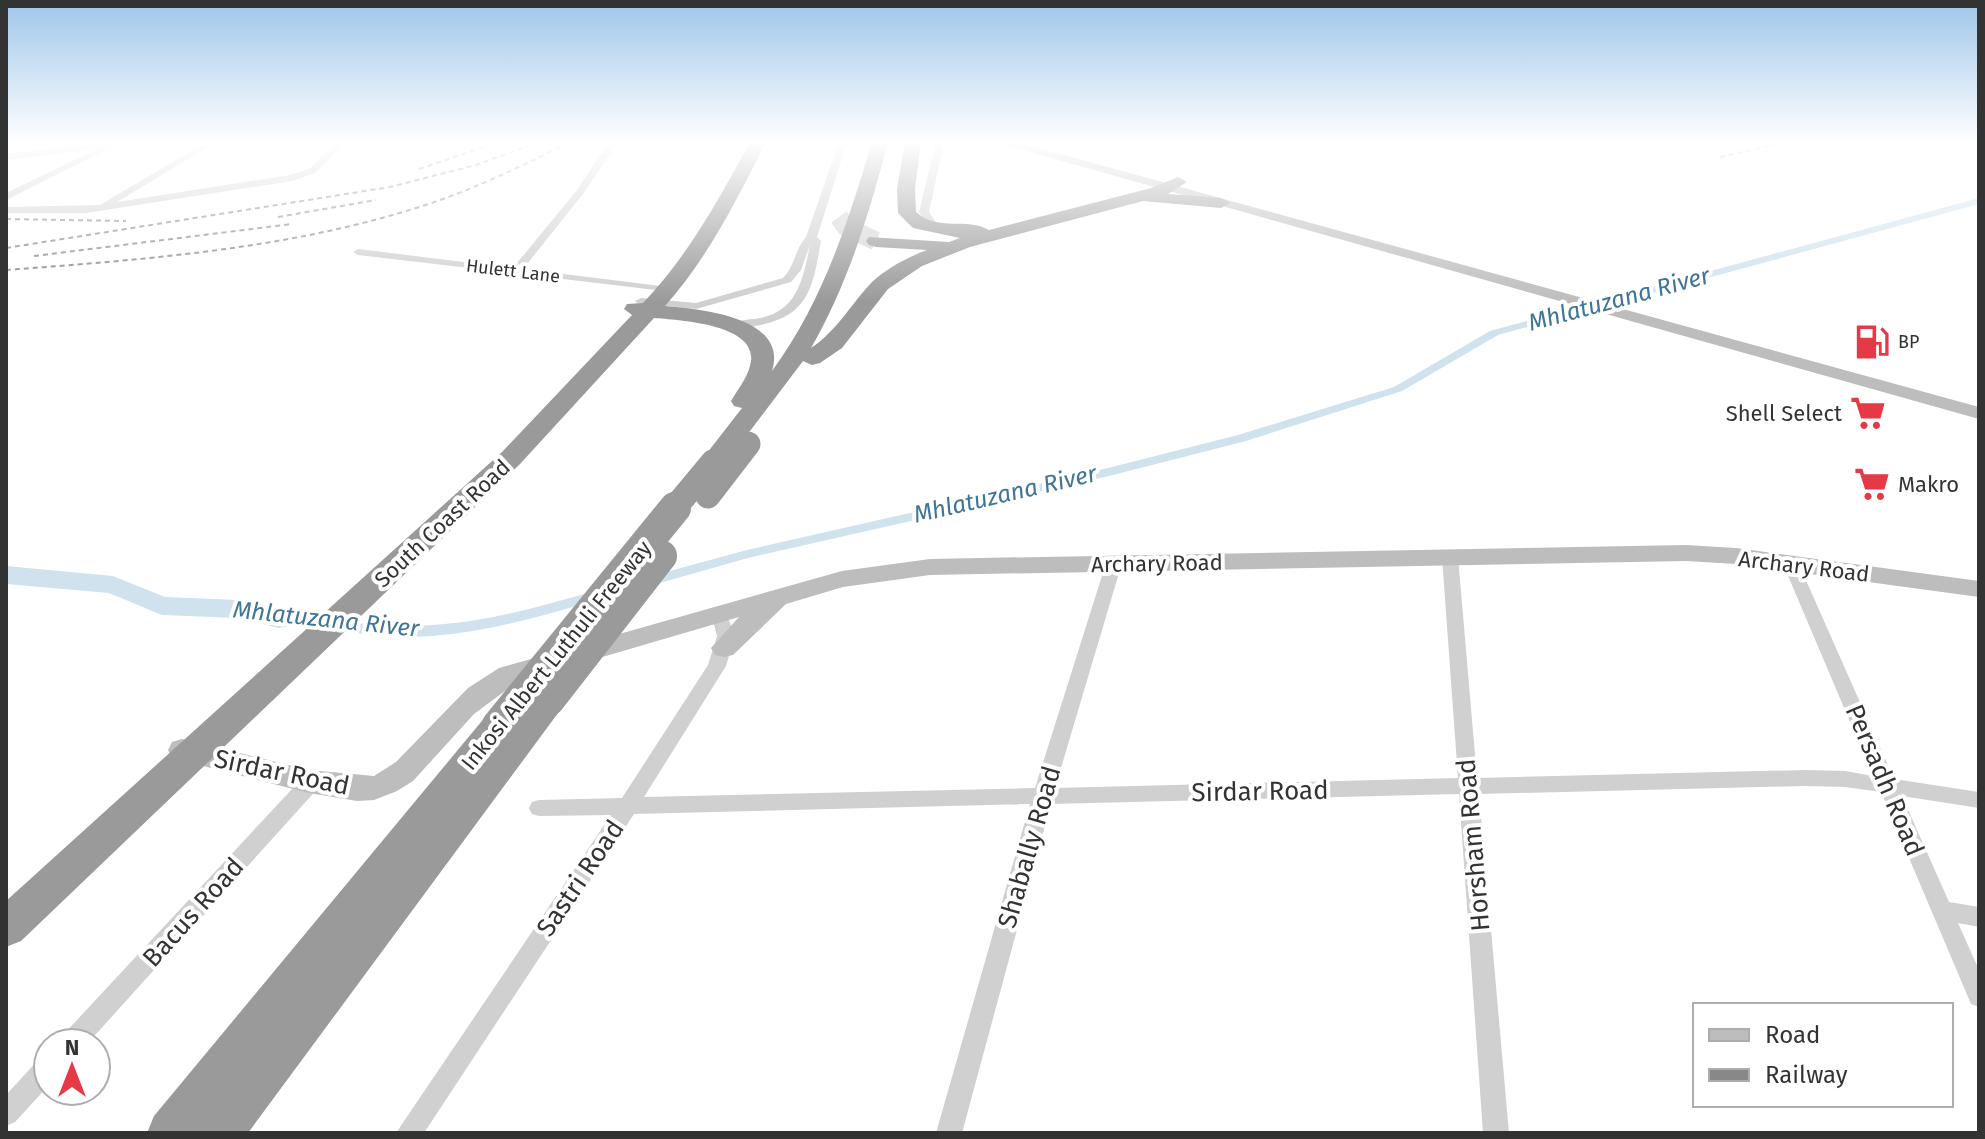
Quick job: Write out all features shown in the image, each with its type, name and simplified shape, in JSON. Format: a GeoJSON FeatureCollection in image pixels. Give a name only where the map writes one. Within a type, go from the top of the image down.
{"type":"FeatureCollection","features":[{"type":"Feature","properties":{"kind":"highway","name":"South Coast Road"},"geometry":{"type":"LineString","coordinates":[[721,200],[723,195]]}},
{"type":"Feature","properties":{"kind":"highway","name":"South Coast Road"},"geometry":{"type":"LineString","coordinates":[[6,905],[184,750],[427,529],[511,458],[588,365],[648,304],[684,261],[724,195]]}},
{"type":"Feature","properties":{"kind":"highway"},"geometry":{"type":"LineString","coordinates":[[839,217],[847,195]]}},
{"type":"Feature","properties":{"kind":"highway","name":"Inkosi Albert Luthuli Freeway"},"geometry":{"type":"LineString","coordinates":[[219,1133],[549,700],[798,352],[820,315],[863,195]]}},
{"type":"Feature","properties":{"kind":"highway","name":"Inkosi Albert Luthuli Freeway"},"geometry":{"type":"LineString","coordinates":[[171,1133],[498,725],[730,449],[812,358],[855,280],[881,195]]}},
{"type":"Feature","properties":{"kind":"highway"},"geometry":{"type":"LineString","coordinates":[[908,195],[906,210],[912,221],[936,229],[965,233],[990,231],[1112,195]]}},
{"type":"Feature","properties":{"kind":"highway"},"geometry":{"type":"LineString","coordinates":[[812,358],[834,343],[891,276],[915,262],[963,243],[1113,195]]}},
{"type":"Feature","properties":{"kind":"highway"},"geometry":{"type":"LineString","coordinates":[[1148,195],[1221,203]]}},
{"type":"Feature","properties":{"kind":"highway"},"geometry":{"type":"LineString","coordinates":[[876,241],[917,246],[963,243]]}},
{"type":"Feature","properties":{"kind":"highway"},"geometry":{"type":"LineString","coordinates":[[648,304],[706,313],[736,325],[761,344],[762,366],[738,409],[730,449]]}},
{"type":"Feature","properties":{"kind":"highway","name":"South Coast Road"},"geometry":{"type":"LineString","coordinates":[[6,928],[184,750]]}},
{"type":"Feature","properties":{"kind":"main road"},"geometry":{"type":"LineString","coordinates":[[1199,195],[1979,400]]}},
{"type":"Feature","properties":{"kind":"main road"},"geometry":{"type":"LineString","coordinates":[[1207,195],[1537,286],[1630,317],[1979,413]]}},
{"type":"Feature","properties":{"kind":"main road","name":"Archary Road"},"geometry":{"type":"LineString","coordinates":[[389,782],[404,772],[468,700],[508,675],[797,592],[883,572],[930,567],[1686,553],[1979,589]]}},
{"type":"Feature","properties":{"kind":"main road"},"geometry":{"type":"LineString","coordinates":[[724,648],[763,609],[797,592]]}},
{"type":"Feature","properties":{"kind":"main road","name":"Sirdar Road"},"geometry":{"type":"LineString","coordinates":[[184,750],[356,789],[374,788],[389,782]]}},
{"type":"Feature","properties":{"kind":"street"},"geometry":{"type":"LineString","coordinates":[[103,208],[120,195]]}},
{"type":"Feature","properties":{"kind":"street"},"geometry":{"type":"LineString","coordinates":[[6,210],[72,212],[184,195]]}},
{"type":"Feature","properties":{"kind":"street"},"geometry":{"type":"LineString","coordinates":[[515,272],[577,195]]}},
{"type":"Feature","properties":{"kind":"street"},"geometry":{"type":"LineString","coordinates":[[787,280],[794,275],[804,243],[811,238],[825,195]]}},
{"type":"Feature","properties":{"kind":"street"},"geometry":{"type":"LineString","coordinates":[[928,195],[924,212],[936,229]]}},
{"type":"Feature","properties":{"kind":"street"},"geometry":{"type":"LineString","coordinates":[[736,325],[766,322],[789,314],[797,307],[807,281],[816,241],[811,238]]}},
{"type":"Feature","properties":{"kind":"street","name":"Hulett Lane"},"geometry":{"type":"LineString","coordinates":[[358,252],[515,272],[648,304],[687,306],[706,313],[787,280],[807,281]]}},
{"type":"Feature","properties":{"kind":"street","name":"Horsham Road"},"geometry":{"type":"LineString","coordinates":[[1450,557],[1496,1133]]}},
{"type":"Feature","properties":{"kind":"street","name":"Shabally Road"},"geometry":{"type":"LineString","coordinates":[[949,1133],[1043,795],[1114,563]]}},
{"type":"Feature","properties":{"kind":"street","name":"Persadh Road"},"geometry":{"type":"LineString","coordinates":[[1791,564],[1979,996]]}},
{"type":"Feature","properties":{"kind":"street"},"geometry":{"type":"LineString","coordinates":[[719,614],[726,636],[724,648]]}},
{"type":"Feature","properties":{"kind":"street","name":"Sastri Road"},"geometry":{"type":"LineString","coordinates":[[409,1133],[628,806],[717,666],[724,648]]}},
{"type":"Feature","properties":{"kind":"street","name":"Sirdar Road"},"geometry":{"type":"LineString","coordinates":[[539,808],[1805,778],[1845,779],[1979,800]]}},
{"type":"Feature","properties":{"kind":"street","name":"Bacus Road"},"geometry":{"type":"LineString","coordinates":[[87,1027],[313,780]]}},
{"type":"Feature","properties":{"kind":"street"},"geometry":{"type":"LineString","coordinates":[[1940,910],[1979,917]]}},
{"type":"Feature","properties":{"kind":"street"},"geometry":{"type":"LineString","coordinates":[[6,1113],[32,1085]]}},
{"type":"Feature","properties":{"kind":"waterway","name":"Mhlatuzana River"},"geometry":{"type":"LineString","coordinates":[[649,581],[747,554],[1109,472],[1242,438],[1398,389],[1494,333],[1979,201]]}},
{"type":"Feature","properties":{"kind":"waterway","name":"Mhlatuzana River"},"geometry":{"type":"LineString","coordinates":[[6,575],[113,585],[162,606],[238,609],[279,619]]}},
{"type":"Feature","properties":{"kind":"waterway","name":"Mhlatuzana River"},"geometry":{"type":"LineString","coordinates":[[279,619],[387,630],[430,631],[505,619],[595,596]]}},
{"type":"Feature","properties":{"kind":"tunnel"},"geometry":{"type":"LineString","coordinates":[[839,217],[846,227],[876,241]]}},
{"type":"Feature","properties":{"kind":"railway"},"geometry":{"type":"LineString","coordinates":[[6,248],[339,195]]}},
{"type":"Feature","properties":{"kind":"railway"},"geometry":{"type":"LineString","coordinates":[[6,270],[172,256],[282,240],[390,216],[452,195]]}},
{"type":"Feature","properties":{"kind":"railway"},"geometry":{"type":"LineString","coordinates":[[278,217],[376,200]]}},
{"type":"Feature","properties":{"kind":"railway"},"geometry":{"type":"LineString","coordinates":[[6,219],[126,221]]}},
{"type":"Feature","properties":{"kind":"railway"},"geometry":{"type":"LineString","coordinates":[[34,256],[292,224]]}},
{"type":"Feature","properties":{"kind":"place","name":"BP"},"geometry":{"type":"Point","coordinates":[1872,342]}},
{"type":"Feature","properties":{"kind":"place","name":"Shell Select"},"geometry":{"type":"Point","coordinates":[1868,413]}},
{"type":"Feature","properties":{"kind":"place","name":"Makro"},"geometry":{"type":"Point","coordinates":[1872,484]}}]}
